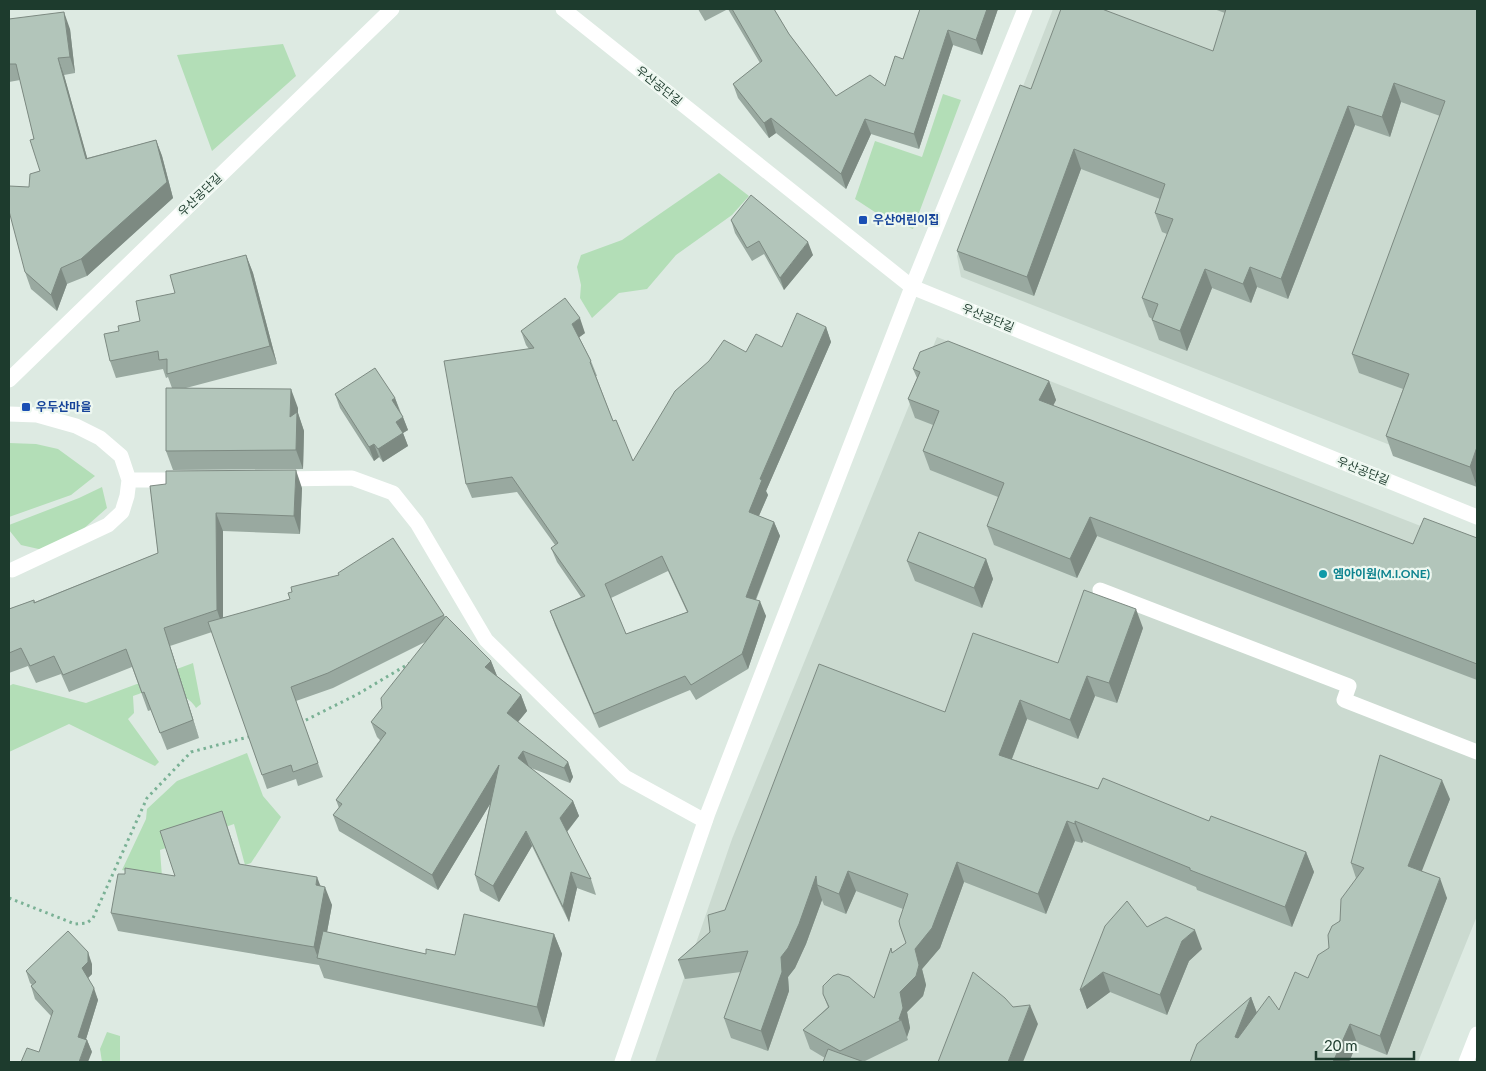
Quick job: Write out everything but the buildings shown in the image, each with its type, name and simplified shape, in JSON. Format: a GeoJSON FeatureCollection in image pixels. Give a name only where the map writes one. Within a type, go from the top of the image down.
{"type":"FeatureCollection","features":[{"type":"Feature","properties":{"kind":"street","name":"우산공단길"},"geometry":{"type":"LineString","coordinates":[[9,380],[392,9]]}},
{"type":"Feature","properties":{"kind":"street","name":"우산공단길"},"geometry":{"type":"LineString","coordinates":[[563,9],[912,287],[1477,517]]}},
{"type":"Feature","properties":{"kind":"street"},"geometry":{"type":"LineString","coordinates":[[622,1062],[705,821],[912,287],[1025,9]]}},
{"type":"Feature","properties":{"kind":"street"},"geometry":{"type":"LineString","coordinates":[[9,414],[37,415],[76,426],[100,438],[121,456],[129,480],[122,512],[108,525],[12,570]]}},
{"type":"Feature","properties":{"kind":"street"},"geometry":{"type":"LineString","coordinates":[[264,479],[352,478],[393,493],[417,524],[486,640],[625,777],[705,821]]}},
{"type":"Feature","properties":{"kind":"street"},"geometry":{"type":"LineString","coordinates":[[129,480],[197,480]]}},
{"type":"Feature","properties":{"kind":"street"},"geometry":{"type":"LineString","coordinates":[[1100,590],[1349,686],[1344,700],[1477,752]]}},
{"type":"Feature","properties":{"kind":"street"},"geometry":{"type":"LineString","coordinates":[[1466,1062],[1477,1034]]}},
{"type":"Feature","properties":{"kind":"path"},"geometry":{"type":"LineString","coordinates":[[295,725],[358,694],[417,659]]}},
{"type":"Feature","properties":{"kind":"path"},"geometry":{"type":"LineString","coordinates":[[9,898],[75,924],[87,923],[93,918],[147,798],[191,752],[257,735]]}},
{"type":"Feature","properties":{"kind":"shaded area"},"geometry":{"type":"Polygon","coordinates":[[[1053,9],[1477,9],[1477,479],[961,277],[957,256],[1053,9]]]}},
{"type":"Feature","properties":{"kind":"shaded area"},"geometry":{"type":"Polygon","coordinates":[[[937,337],[1477,548],[1477,916],[1418,1062],[655,1062],[732,839],[937,337]]]}},
{"type":"Feature","properties":{"kind":"green space"},"geometry":{"type":"Polygon","coordinates":[[[283,44],[296,76],[212,151],[177,55],[283,44]]]}},
{"type":"Feature","properties":{"kind":"green space"},"geometry":{"type":"Polygon","coordinates":[[[943,94],[961,100],[913,229],[884,218],[855,199],[875,141],[922,157],[943,94]]]}},
{"type":"Feature","properties":{"kind":"green space"},"geometry":{"type":"Polygon","coordinates":[[[719,173],[749,196],[732,215],[676,255],[647,289],[619,293],[592,318],[580,298],[581,285],[577,267],[581,255],[622,240],[719,173]]]}},
{"type":"Feature","properties":{"kind":"green space"},"geometry":{"type":"Polygon","coordinates":[[[9,443],[36,444],[58,449],[95,476],[71,495],[9,517],[9,443]]]}},
{"type":"Feature","properties":{"kind":"green space"},"geometry":{"type":"Polygon","coordinates":[[[102,487],[107,508],[81,531],[43,550],[21,545],[9,530],[9,525],[102,487]]]}},
{"type":"Feature","properties":{"kind":"green space"},"geometry":{"type":"Polygon","coordinates":[[[193,663],[201,704],[196,708],[185,697],[164,687],[133,696],[134,713],[128,719],[159,762],[155,766],[69,724],[9,752],[9,686],[13,684],[86,703],[193,663]]]}},
{"type":"Feature","properties":{"kind":"green space"},"geometry":{"type":"Polygon","coordinates":[[[247,753],[263,796],[281,817],[251,863],[245,865],[234,824],[160,850],[162,877],[122,870],[146,819],[147,809],[177,781],[247,753]]]}},
{"type":"Feature","properties":{"kind":"green space"},"geometry":{"type":"Polygon","coordinates":[[[107,1032],[120,1036],[120,1062],[102,1062],[100,1049],[107,1032]]]}},
{"type":"Feature","properties":{"kind":"place","name":"우산어린이집"},"geometry":{"type":"Point","coordinates":[863,220]}},
{"type":"Feature","properties":{"kind":"place","name":"우두산마을"},"geometry":{"type":"Point","coordinates":[26,407]}},
{"type":"Feature","properties":{"kind":"place","name":"엠아이원(M.I.ONE)"},"geometry":{"type":"Point","coordinates":[1323,574]}}]}
